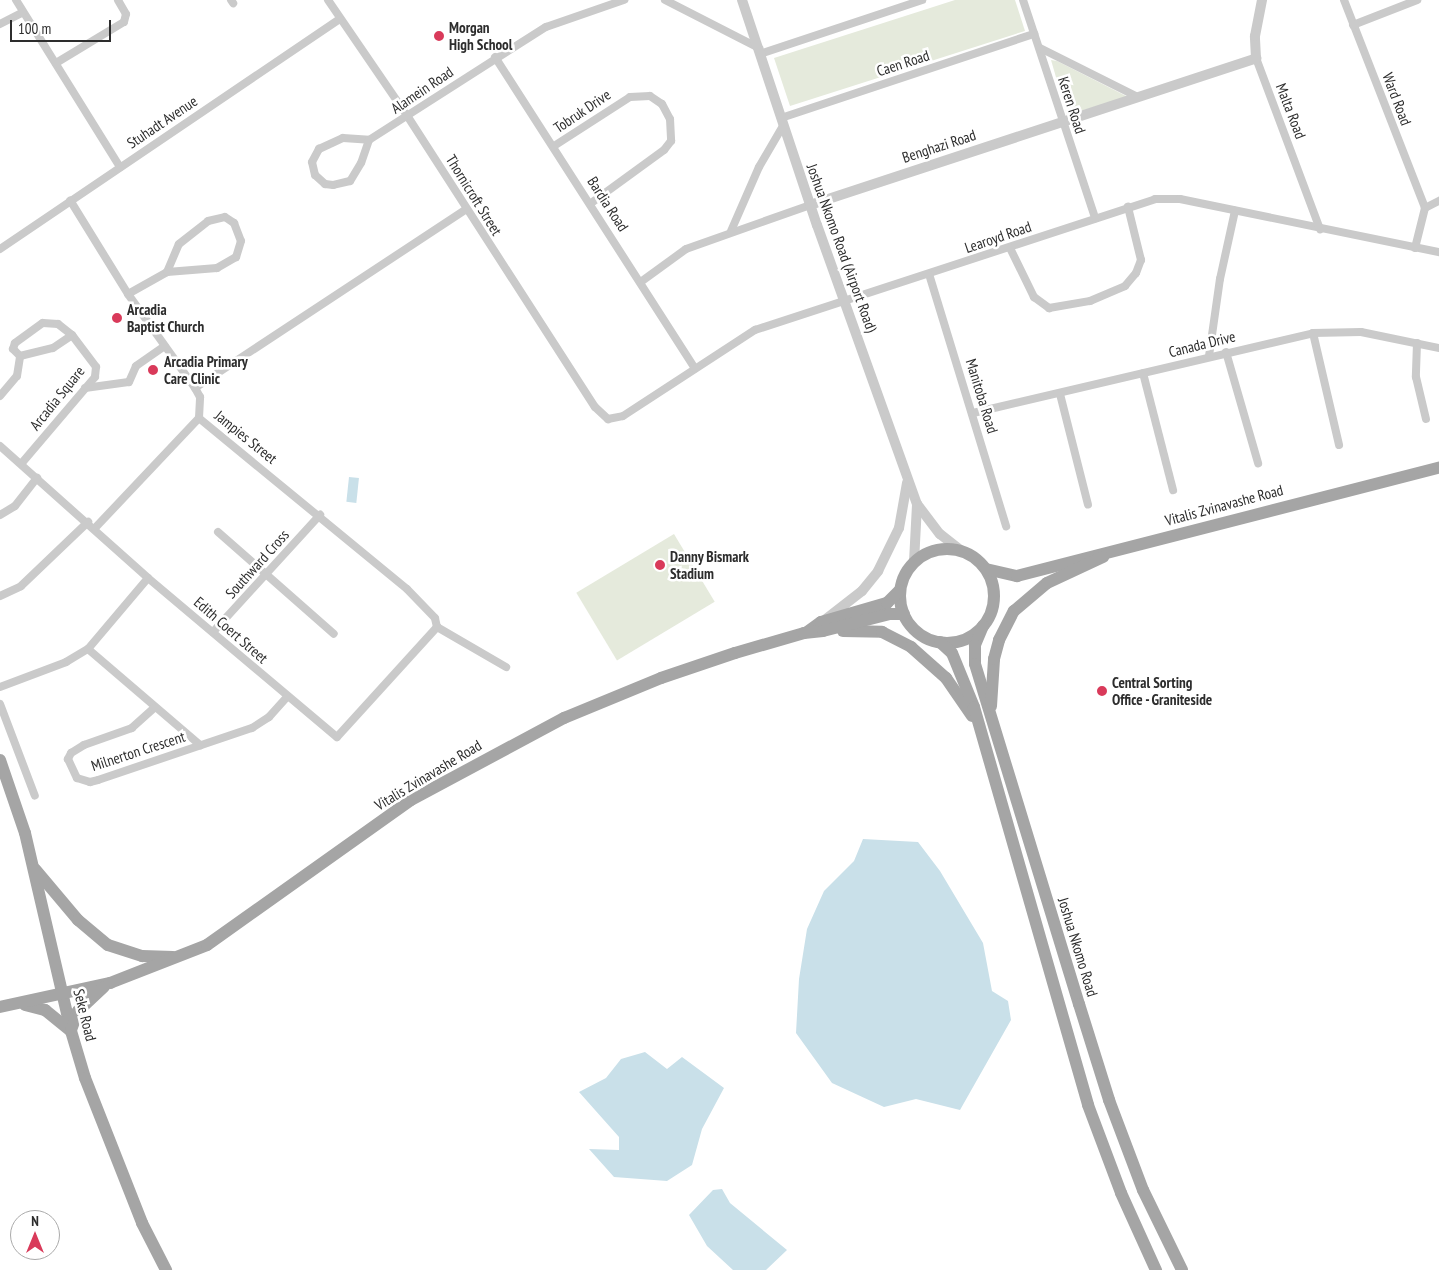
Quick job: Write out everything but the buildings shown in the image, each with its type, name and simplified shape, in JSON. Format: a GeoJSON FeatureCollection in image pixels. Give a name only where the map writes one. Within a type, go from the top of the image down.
{"type":"FeatureCollection","features":[{"type":"Feature","properties":{"kind":"main road","name":"Vitalis Zvinavashe Road"},"geometry":{"type":"LineString","coordinates":[[986,569],[1017,576],[1439,468]]}},
{"type":"Feature","properties":{"kind":"main road"},"geometry":{"type":"LineString","coordinates":[[940,642],[964,639],[983,626],[994,597],[986,569],[963,552],[937,550],[914,562],[900,590],[904,614],[918,633],[940,642],[952,653],[963,674],[1088,1106],[1121,1193],[1156,1270]]}},
{"type":"Feature","properties":{"kind":"main road"},"geometry":{"type":"LineString","coordinates":[[991,715],[994,659],[999,640],[1014,611],[1047,583],[1089,566],[1109,552]]}},
{"type":"Feature","properties":{"kind":"main road","name":"Vitalis Zvinavashe Road"},"geometry":{"type":"LineString","coordinates":[[994,597],[1017,576]]}},
{"type":"Feature","properties":{"kind":"main road","name":"Vitalis Zvinavashe Road"},"geometry":{"type":"LineString","coordinates":[[0,1006],[63,996],[110,983],[207,945],[411,800],[564,718],[661,678],[804,633],[887,603],[900,590]]}},
{"type":"Feature","properties":{"kind":"main road","name":"Vitalis Zvinavashe Road"},"geometry":{"type":"LineString","coordinates":[[822,627],[889,614],[904,614]]}},
{"type":"Feature","properties":{"kind":"main road","name":"Joshua Nkomo Road"},"geometry":{"type":"LineString","coordinates":[[983,626],[974,653],[991,715],[1109,1100],[1143,1190],[1182,1270]]}},
{"type":"Feature","properties":{"kind":"main road"},"geometry":{"type":"LineString","coordinates":[[822,627],[870,630],[898,639],[946,678],[979,726]]}},
{"type":"Feature","properties":{"kind":"main road","name":"Seke Road"},"geometry":{"type":"LineString","coordinates":[[0,760],[35,869],[71,1031],[116,1160],[166,1270]]}},
{"type":"Feature","properties":{"kind":"main road"},"geometry":{"type":"LineString","coordinates":[[35,869],[78,920],[108,945],[142,956],[181,956]]}},
{"type":"Feature","properties":{"kind":"main road"},"geometry":{"type":"LineString","coordinates":[[20,1003],[45,1010],[71,1031],[84,1004],[110,983]]}},
{"type":"Feature","properties":{"kind":"street"},"geometry":{"type":"LineString","coordinates":[[16,0],[22,13],[56,63],[120,167]]}},
{"type":"Feature","properties":{"kind":"street"},"geometry":{"type":"LineString","coordinates":[[56,63],[124,22],[126,14],[118,0]]}},
{"type":"Feature","properties":{"kind":"street","name":"Thornicroft Street"},"geometry":{"type":"LineString","coordinates":[[328,0],[408,117],[595,407]]}},
{"type":"Feature","properties":{"kind":"street","name":"Alamein Road"},"geometry":{"type":"LineString","coordinates":[[369,140],[408,117],[495,57],[551,24],[624,0]]}},
{"type":"Feature","properties":{"kind":"street"},"geometry":{"type":"LineString","coordinates":[[665,0],[759,51],[922,0]]}},
{"type":"Feature","properties":{"kind":"street","name":"Joshua Nkomo Road (Airport Road)"},"geometry":{"type":"LineString","coordinates":[[742,0],[810,205],[917,504]]}},
{"type":"Feature","properties":{"kind":"street","name":"Keren Road"},"geometry":{"type":"LineString","coordinates":[[1023,0],[1095,218]]}},
{"type":"Feature","properties":{"kind":"street","name":"Malta Road"},"geometry":{"type":"LineString","coordinates":[[1262,0],[1255,36],[1256,58],[1320,230]]}},
{"type":"Feature","properties":{"kind":"street","name":"Ward Road"},"geometry":{"type":"LineString","coordinates":[[1344,0],[1425,208]]}},
{"type":"Feature","properties":{"kind":"street"},"geometry":{"type":"LineString","coordinates":[[1353,25],[1417,0]]}},
{"type":"Feature","properties":{"kind":"street"},"geometry":{"type":"LineString","coordinates":[[0,24],[22,13]]}},
{"type":"Feature","properties":{"kind":"street","name":"Stuhadt Avenue"},"geometry":{"type":"LineString","coordinates":[[0,249],[70,200],[340,20]]}},
{"type":"Feature","properties":{"kind":"street","name":"Caen Road"},"geometry":{"type":"LineString","coordinates":[[782,122],[1034,34]]}},
{"type":"Feature","properties":{"kind":"street"},"geometry":{"type":"LineString","coordinates":[[1040,48],[1138,97]]}},
{"type":"Feature","properties":{"kind":"street","name":"Bardia Road"},"geometry":{"type":"LineString","coordinates":[[495,57],[642,281],[695,368]]}},
{"type":"Feature","properties":{"kind":"street","name":"Benghazi Road"},"geometry":{"type":"LineString","coordinates":[[642,281],[686,249],[731,232],[1256,58]]}},
{"type":"Feature","properties":{"kind":"street","name":"Tobruk Drive"},"geometry":{"type":"LineString","coordinates":[[554,146],[630,97],[650,96],[662,104],[670,119],[671,140],[664,150],[591,203]]}},
{"type":"Feature","properties":{"kind":"street"},"geometry":{"type":"LineString","coordinates":[[731,232],[759,167],[782,122]]}},
{"type":"Feature","properties":{"kind":"street"},"geometry":{"type":"LineString","coordinates":[[343,138],[369,140],[361,163],[350,180],[333,186],[325,184],[315,175],[312,162],[319,149],[343,138]]}},
{"type":"Feature","properties":{"kind":"street","name":"Learoyd Road"},"geometry":{"type":"LineString","coordinates":[[595,407],[608,419],[616,419],[755,330],[1010,248],[1128,207],[1163,198],[1439,252]]}},
{"type":"Feature","properties":{"kind":"street","name":"Jampies Street"},"geometry":{"type":"LineString","coordinates":[[70,200],[128,294],[195,388],[200,397],[199,418],[320,515],[407,590],[435,618],[436,629]]}},
{"type":"Feature","properties":{"kind":"street"},"geometry":{"type":"LineString","coordinates":[[1415,248],[1425,208],[1439,201]]}},
{"type":"Feature","properties":{"kind":"street"},"geometry":{"type":"LineString","coordinates":[[1010,248],[1034,297],[1049,308],[1090,301],[1126,286],[1136,273],[1141,260],[1128,207]]}},
{"type":"Feature","properties":{"kind":"street"},"geometry":{"type":"LineString","coordinates":[[195,388],[466,209]]}},
{"type":"Feature","properties":{"kind":"street"},"geometry":{"type":"LineString","coordinates":[[1209,356],[1220,279],[1235,211]]}},
{"type":"Feature","properties":{"kind":"street"},"geometry":{"type":"LineString","coordinates":[[128,294],[167,272],[217,268],[236,257],[241,241],[234,223],[225,217],[217,218],[188,234],[174,254],[167,272]]}},
{"type":"Feature","properties":{"kind":"street","name":"Manitoba Road"},"geometry":{"type":"LineString","coordinates":[[928,274],[973,413],[1006,526]]}},
{"type":"Feature","properties":{"kind":"street"},"geometry":{"type":"LineString","coordinates":[[43,323],[58,324],[72,335],[48,350],[20,356],[13,349],[15,343],[43,323]]}},
{"type":"Feature","properties":{"kind":"street","name":"Canada Drive"},"geometry":{"type":"LineString","coordinates":[[973,413],[1313,333],[1361,332],[1439,348]]}},
{"type":"Feature","properties":{"kind":"street"},"geometry":{"type":"LineString","coordinates":[[1313,333],[1340,445]]}},
{"type":"Feature","properties":{"kind":"street","name":"Arcadia Square"},"geometry":{"type":"LineString","coordinates":[[21,464],[95,377],[96,367],[72,335]]}},
{"type":"Feature","properties":{"kind":"street"},"geometry":{"type":"LineString","coordinates":[[1417,343],[1416,377],[1426,419]]}},
{"type":"Feature","properties":{"kind":"street"},"geometry":{"type":"LineString","coordinates":[[85,388],[129,382],[136,366],[165,346]]}},
{"type":"Feature","properties":{"kind":"street"},"geometry":{"type":"LineString","coordinates":[[1226,352],[1258,463]]}},
{"type":"Feature","properties":{"kind":"street"},"geometry":{"type":"LineString","coordinates":[[0,396],[17,376],[20,356]]}},
{"type":"Feature","properties":{"kind":"street"},"geometry":{"type":"LineString","coordinates":[[1144,373],[1173,490]]}},
{"type":"Feature","properties":{"kind":"street"},"geometry":{"type":"LineString","coordinates":[[1060,394],[1088,505]]}},
{"type":"Feature","properties":{"kind":"street"},"geometry":{"type":"LineString","coordinates":[[95,528],[199,418]]}},
{"type":"Feature","properties":{"kind":"street","name":"Edith Coert Street"},"geometry":{"type":"LineString","coordinates":[[0,446],[95,528],[148,578],[214,632],[327,730],[340,736],[436,629]]}},
{"type":"Feature","properties":{"kind":"street"},"geometry":{"type":"LineString","coordinates":[[0,515],[15,506],[37,478]]}},
{"type":"Feature","properties":{"kind":"street"},"geometry":{"type":"LineString","coordinates":[[822,627],[862,591],[878,571],[899,528],[908,479]]}},
{"type":"Feature","properties":{"kind":"street"},"geometry":{"type":"LineString","coordinates":[[917,504],[940,534],[963,552]]}},
{"type":"Feature","properties":{"kind":"street"},"geometry":{"type":"LineString","coordinates":[[914,562],[917,504]]}},
{"type":"Feature","properties":{"kind":"street","name":"Southward Cross"},"geometry":{"type":"LineString","coordinates":[[214,632],[320,515]]}},
{"type":"Feature","properties":{"kind":"street"},"geometry":{"type":"LineString","coordinates":[[0,596],[21,586],[88,522]]}},
{"type":"Feature","properties":{"kind":"street"},"geometry":{"type":"LineString","coordinates":[[218,532],[334,634]]}},
{"type":"Feature","properties":{"kind":"street"},"geometry":{"type":"LineString","coordinates":[[0,687],[66,662],[88,650],[148,578]]}},
{"type":"Feature","properties":{"kind":"street"},"geometry":{"type":"LineString","coordinates":[[436,629],[506,667]]}},
{"type":"Feature","properties":{"kind":"street"},"geometry":{"type":"LineString","coordinates":[[88,650],[154,708],[200,745]]}},
{"type":"Feature","properties":{"kind":"street","name":"Milnerton Crescent"},"geometry":{"type":"LineString","coordinates":[[154,708],[132,728],[84,745],[70,753],[68,759],[77,778],[83,781],[98,780],[252,728],[269,717],[287,696]]}},
{"type":"Feature","properties":{"kind":"street"},"geometry":{"type":"LineString","coordinates":[[0,704],[34,796]]}},
{"type":"Feature","properties":{"kind":"shaded area"},"geometry":{"type":"Polygon","coordinates":[[[955,0],[1015,0],[1025,31],[790,106],[774,58],[955,0]]]}},
{"type":"Feature","properties":{"kind":"shaded area"},"geometry":{"type":"Polygon","coordinates":[[[1051,60],[1057,61],[1128,97],[1067,115],[1051,60]]]}},
{"type":"Feature","properties":{"kind":"shaded area","name":"Danny Bismark Stadium"},"geometry":{"type":"Polygon","coordinates":[[[674,534],[715,602],[617,660],[576,593],[674,534]]]}},
{"type":"Feature","properties":{"kind":"water"},"geometry":{"type":"Polygon","coordinates":[[[349,477],[359,478],[356,503],[346,502],[349,477]]]}},
{"type":"Feature","properties":{"kind":"water"},"geometry":{"type":"Polygon","coordinates":[[[863,839],[918,842],[940,871],[983,943],[992,991],[1008,1001],[1011,1020],[960,1110],[916,1099],[884,1107],[832,1083],[796,1033],[799,979],[807,929],[824,891],[854,861],[863,839]]]}},
{"type":"Feature","properties":{"kind":"water"},"geometry":{"type":"Polygon","coordinates":[[[645,1052],[667,1069],[682,1057],[724,1088],[702,1129],[692,1165],[667,1181],[614,1177],[589,1149],[619,1150],[619,1137],[579,1092],[606,1078],[621,1059],[645,1052]]]}},
{"type":"Feature","properties":{"kind":"water"},"geometry":{"type":"Polygon","coordinates":[[[722,1189],[730,1203],[787,1250],[766,1270],[733,1270],[707,1246],[689,1215],[713,1190],[722,1189]]]}},
{"type":"Feature","properties":{"kind":"place","name":"Morgan High School"},"geometry":{"type":"Point","coordinates":[439,36]}},
{"type":"Feature","properties":{"kind":"place","name":"Arcadia Baptist Church"},"geometry":{"type":"Point","coordinates":[117,318]}},
{"type":"Feature","properties":{"kind":"place","name":"Arcadia Primary Care Clinic"},"geometry":{"type":"Point","coordinates":[153,370]}},
{"type":"Feature","properties":{"kind":"place","name":"Danny Bismark Stadium"},"geometry":{"type":"Point","coordinates":[660,565]}},
{"type":"Feature","properties":{"kind":"place","name":"Central Sorting Office - Graniteside"},"geometry":{"type":"Point","coordinates":[1102,691]}}]}
